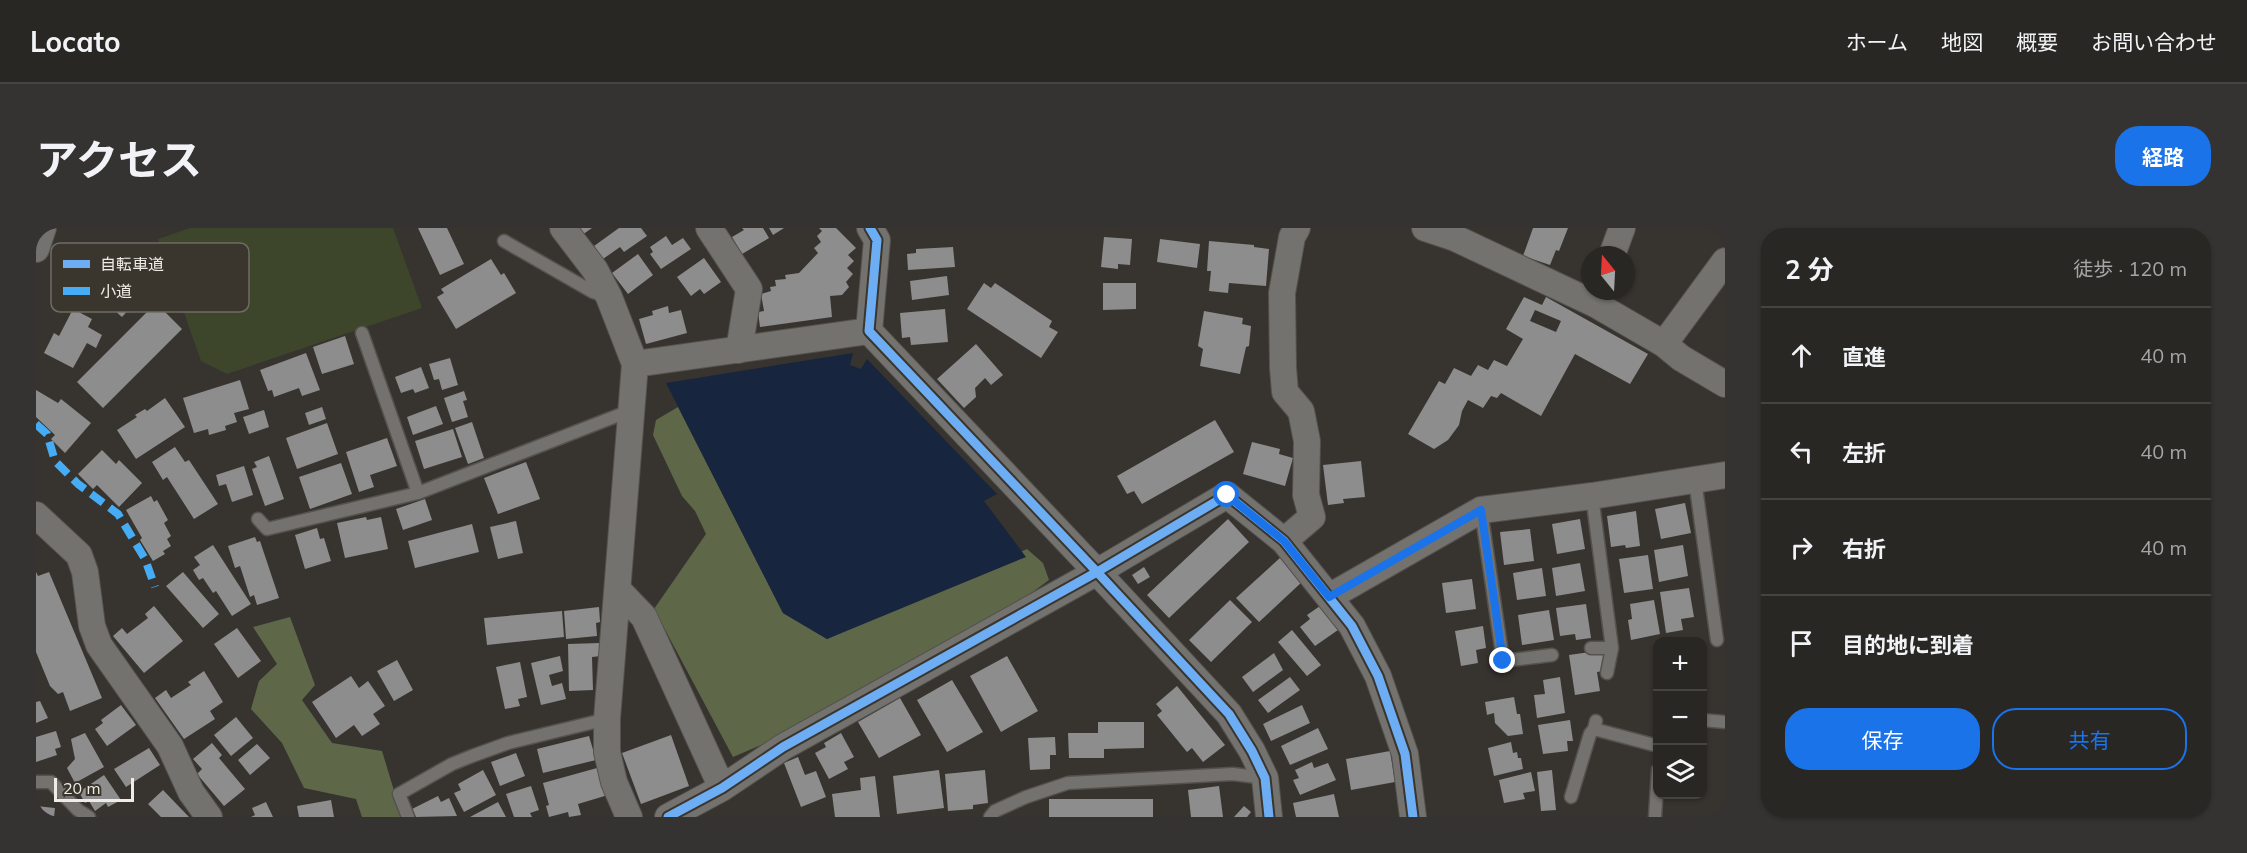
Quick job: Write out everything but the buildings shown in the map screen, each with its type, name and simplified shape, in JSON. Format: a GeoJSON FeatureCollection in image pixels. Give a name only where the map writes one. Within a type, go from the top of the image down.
{"type":"FeatureCollection","features":[{"type":"Feature","properties":{"kind":"street"},"geometry":{"type":"LineString","coordinates":[[36,249],[43,228]]}},
{"type":"Feature","properties":{"kind":"street"},"geometry":{"type":"LineString","coordinates":[[563,228],[595,270],[609,297],[635,364],[619,591],[607,719],[607,752],[614,782],[629,817]]}},
{"type":"Feature","properties":{"kind":"street"},"geometry":{"type":"LineString","coordinates":[[710,228],[749,289],[739,350]]}},
{"type":"Feature","properties":{"kind":"street"},"geometry":{"type":"LineString","coordinates":[[870,228],[877,240],[869,331],[1229,714],[1252,751],[1265,778],[1269,817]]}},
{"type":"Feature","properties":{"kind":"street"},"geometry":{"type":"LineString","coordinates":[[1284,541],[1312,517],[1306,495],[1308,441],[1301,411],[1285,392],[1282,368],[1282,293],[1292,237],[1297,228]]}},
{"type":"Feature","properties":{"kind":"street"},"geometry":{"type":"LineString","coordinates":[[1425,228],[1455,238],[1581,290]]}},
{"type":"Feature","properties":{"kind":"street"},"geometry":{"type":"LineString","coordinates":[[1615,246],[1622,228]]}},
{"type":"Feature","properties":{"kind":"street"},"geometry":{"type":"LineString","coordinates":[[1664,344],[1725,261]]}},
{"type":"Feature","properties":{"kind":"street"},"geometry":{"type":"LineString","coordinates":[[1601,300],[1681,358],[1725,384]]}},
{"type":"Feature","properties":{"kind":"street"},"geometry":{"type":"LineString","coordinates":[[635,364],[869,331]]}},
{"type":"Feature","properties":{"kind":"street"},"geometry":{"type":"LineString","coordinates":[[1329,597],[1481,510],[1592,496],[1725,475]]}},
{"type":"Feature","properties":{"kind":"street"},"geometry":{"type":"LineString","coordinates":[[668,817],[722,788],[783,747],[1097,572],[1227,495],[1284,541],[1352,626],[1378,676],[1405,754],[1413,817]]}},
{"type":"Feature","properties":{"kind":"street"},"geometry":{"type":"LineString","coordinates":[[36,515],[79,555],[85,572],[92,626],[99,645],[170,746],[191,792],[209,817]]}},
{"type":"Feature","properties":{"kind":"street"},"geometry":{"type":"LineString","coordinates":[[619,591],[644,617],[722,788]]}},
{"type":"Feature","properties":{"kind":"lane"},"geometry":{"type":"LineString","coordinates":[[504,240],[593,292],[609,297]]}},
{"type":"Feature","properties":{"kind":"lane"},"geometry":{"type":"LineString","coordinates":[[362,333],[418,493]]}},
{"type":"Feature","properties":{"kind":"lane"},"geometry":{"type":"LineString","coordinates":[[258,519],[267,529],[418,493],[632,410]]}},
{"type":"Feature","properties":{"kind":"lane"},"geometry":{"type":"LineString","coordinates":[[1695,480],[1717,640]]}},
{"type":"Feature","properties":{"kind":"lane"},"geometry":{"type":"LineString","coordinates":[[1592,496],[1612,648],[1607,674]]}},
{"type":"Feature","properties":{"kind":"lane"},"geometry":{"type":"LineString","coordinates":[[1481,510],[1503,661],[1552,656]]}},
{"type":"Feature","properties":{"kind":"lane"},"geometry":{"type":"LineString","coordinates":[[1591,648],[1612,648]]}},
{"type":"Feature","properties":{"kind":"lane"},"geometry":{"type":"LineString","coordinates":[[408,817],[399,794],[452,764],[508,743],[607,719]]}},
{"type":"Feature","properties":{"kind":"lane"},"geometry":{"type":"LineString","coordinates":[[1707,720],[1725,722]]}},
{"type":"Feature","properties":{"kind":"lane"},"geometry":{"type":"LineString","coordinates":[[1570,797],[1595,725],[1655,745]]}},
{"type":"Feature","properties":{"kind":"lane"},"geometry":{"type":"LineString","coordinates":[[990,817],[995,811],[1026,797],[1068,783],[1233,774],[1265,778]]}},
{"type":"Feature","properties":{"kind":"lane"},"geometry":{"type":"LineString","coordinates":[[36,782],[51,782],[88,817]]}},
{"type":"Feature","properties":{"kind":"lane"},"geometry":{"type":"LineString","coordinates":[[1655,817],[1656,799]]}},
{"type":"Feature","properties":{"kind":"green space"},"geometry":{"type":"Polygon","coordinates":[[[190,228],[393,228],[422,308],[227,374],[201,361],[184,312],[249,312],[249,243],[159,243],[158,239],[190,228]]]}},
{"type":"Feature","properties":{"kind":"green space"},"geometry":{"type":"Polygon","coordinates":[[[678,407],[783,613],[827,639],[1027,549],[1043,563],[1049,580],[1010,609],[801,728],[733,757],[654,609],[706,534],[695,511],[682,496],[653,435],[656,420],[678,407]]]}},
{"type":"Feature","properties":{"kind":"green space"},"geometry":{"type":"Polygon","coordinates":[[[290,617],[315,685],[302,700],[332,743],[382,751],[402,817],[362,817],[356,799],[304,788],[282,743],[251,709],[259,681],[277,664],[253,627],[290,617]]]}},
{"type":"Feature","properties":{"kind":"water"},"geometry":{"type":"Polygon","coordinates":[[[853,353],[850,365],[861,369],[867,359],[997,494],[984,501],[1026,557],[827,639],[783,613],[666,383],[853,353]]]}},
{"type":"Feature","properties":{"kind":"marked path"},"geometry":{"type":"LineString","coordinates":[[36,424],[47,434],[55,461],[78,484],[118,514],[145,559],[155,587]]}},
{"type":"Feature","properties":{"kind":"cycle path"},"geometry":{"type":"LineString","coordinates":[[870,228],[877,240],[869,331],[1229,714],[1252,751],[1265,778],[1269,817]]}},
{"type":"Feature","properties":{"kind":"cycle path"},"geometry":{"type":"LineString","coordinates":[[668,817],[722,788],[783,747],[1097,572],[1227,495],[1284,541],[1352,626],[1378,676],[1405,754],[1413,817]]}},
{"type":"Feature","properties":{"kind":"route"},"geometry":{"type":"LineString","coordinates":[[1227,495],[1284,541],[1329,597],[1481,510],[1503,661]]}}]}
